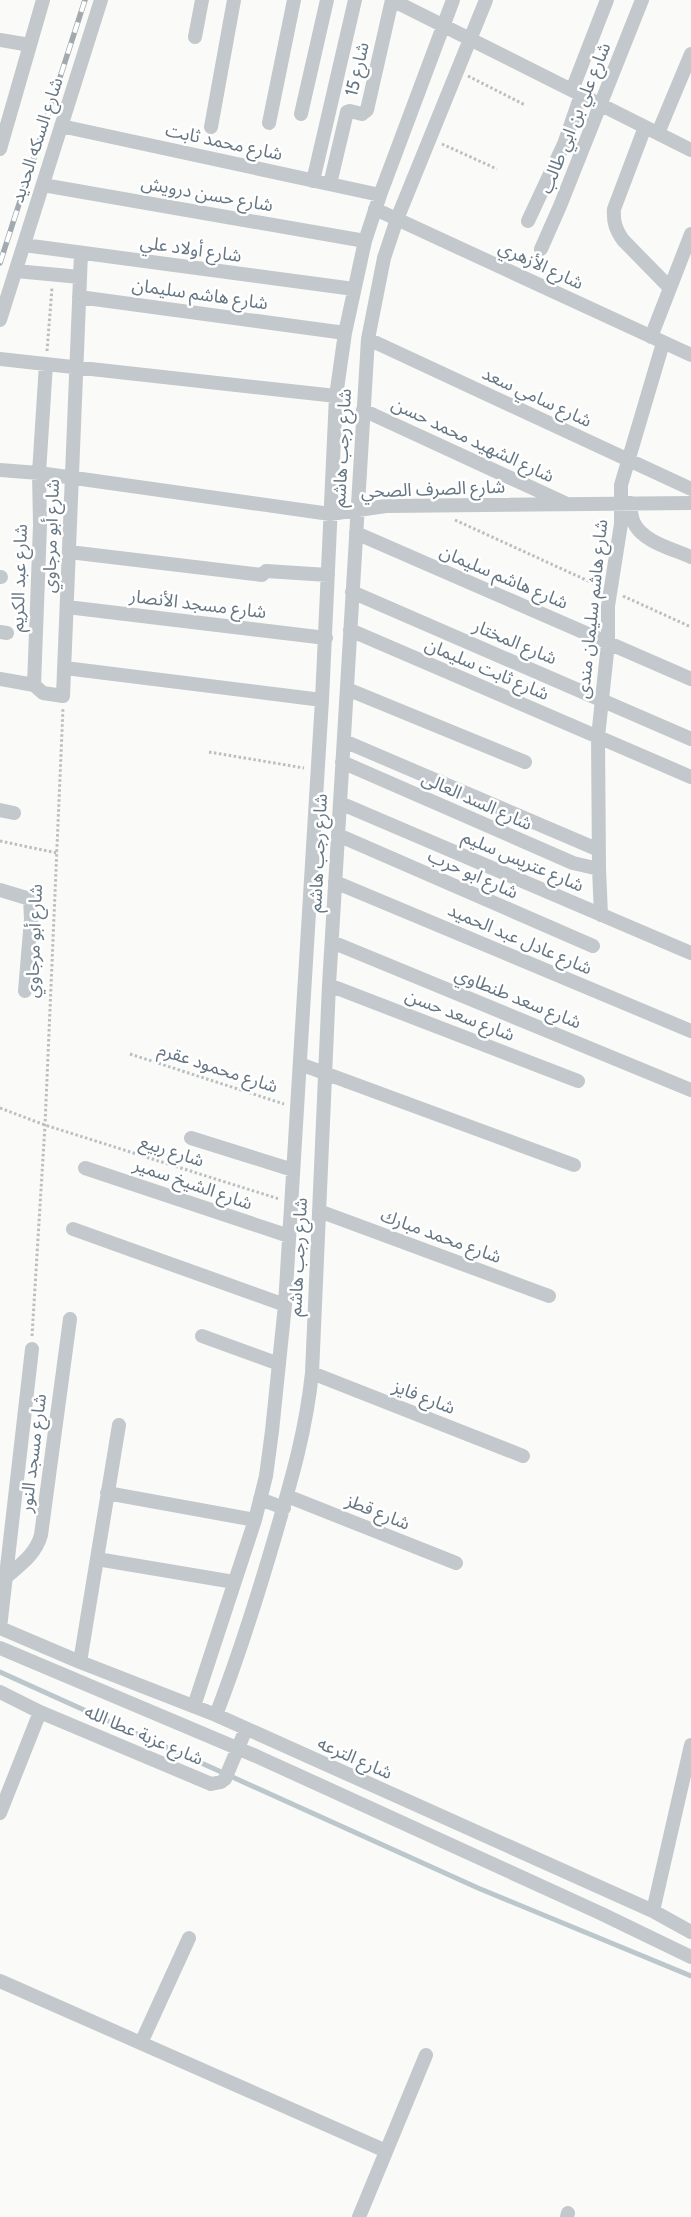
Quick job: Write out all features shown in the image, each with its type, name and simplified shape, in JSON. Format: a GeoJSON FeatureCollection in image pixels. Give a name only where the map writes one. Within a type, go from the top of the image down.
{"type":"FeatureCollection","features":[{"type":"Feature","properties":{"kind":"street"},"geometry":{"type":"LineString","coordinates":[[0,149],[6,110],[30,45],[43,0]]}},
{"type":"Feature","properties":{"kind":"street","name":"شارع السكه الحديد"},"geometry":{"type":"LineString","coordinates":[[0,320],[101,0]]}},
{"type":"Feature","properties":{"kind":"street"},"geometry":{"type":"LineString","coordinates":[[195,37],[202,0]]}},
{"type":"Feature","properties":{"kind":"street"},"geometry":{"type":"LineString","coordinates":[[211,127],[234,0]]}},
{"type":"Feature","properties":{"kind":"street"},"geometry":{"type":"LineString","coordinates":[[268,123],[294,0]]}},
{"type":"Feature","properties":{"kind":"street"},"geometry":{"type":"LineString","coordinates":[[301,114],[327,0]]}},
{"type":"Feature","properties":{"kind":"street"},"geometry":{"type":"LineString","coordinates":[[313,181],[355,0]]}},
{"type":"Feature","properties":{"kind":"street"},"geometry":{"type":"LineString","coordinates":[[392,0],[691,150]]}},
{"type":"Feature","properties":{"kind":"street","name":"شارع 15"},"geometry":{"type":"LineString","coordinates":[[330,184],[347,112],[362,114],[367,110],[392,0]]}},
{"type":"Feature","properties":{"kind":"street","name":"شارع رجب هاشم"},"geometry":{"type":"LineString","coordinates":[[194,1706],[255,1520],[266,1476],[279,1364],[285,1305],[326,638],[336,396],[345,334],[365,241],[377,202],[453,0]]}},
{"type":"Feature","properties":{"kind":"street","name":"شارع رجب هاشم"},"geometry":{"type":"LineString","coordinates":[[216,1715],[241,1650],[286,1502],[308,1415],[312,1373],[329,985],[368,339],[384,258],[397,219],[486,0]]}},
{"type":"Feature","properties":{"kind":"street"},"geometry":{"type":"LineString","coordinates":[[528,221],[564,144],[576,92],[606,0]]}},
{"type":"Feature","properties":{"kind":"street","name":"شارع علي بن ابي طالب"},"geometry":{"type":"LineString","coordinates":[[541,249],[642,0]]}},
{"type":"Feature","properties":{"kind":"street"},"geometry":{"type":"LineString","coordinates":[[0,40],[30,45]]}},
{"type":"Feature","properties":{"kind":"street"},"geometry":{"type":"LineString","coordinates":[[658,133],[691,54]]}},
{"type":"Feature","properties":{"kind":"street","name":"شارع محمد ثابت"},"geometry":{"type":"LineString","coordinates":[[61,126],[330,184],[377,202]]}},
{"type":"Feature","properties":{"kind":"street"},"geometry":{"type":"LineString","coordinates":[[645,127],[614,209],[613,220],[616,231],[623,240],[670,288]]}},
{"type":"Feature","properties":{"kind":"street","name":"شارع حسن درويش"},"geometry":{"type":"LineString","coordinates":[[43,185],[365,241]]}},
{"type":"Feature","properties":{"kind":"street","name":"شارع الأزهري"},"geometry":{"type":"LineString","coordinates":[[377,202],[397,219],[691,356]]}},
{"type":"Feature","properties":{"kind":"street","name":"شارع هاشم سليمان مندى"},"geometry":{"type":"LineString","coordinates":[[601,915],[598,737],[608,643],[610,590],[620,544],[626,503],[621,485],[670,288],[691,234]]}},
{"type":"Feature","properties":{"kind":"street","name":"شارع أولاد علي"},"geometry":{"type":"LineString","coordinates":[[24,245],[354,289]]}},
{"type":"Feature","properties":{"kind":"street","name":"شارع أبو مرجاوي"},"geometry":{"type":"LineString","coordinates":[[63,696],[81,253]]}},
{"type":"Feature","properties":{"kind":"street"},"geometry":{"type":"LineString","coordinates":[[16,271],[80,277]]}},
{"type":"Feature","properties":{"kind":"street","name":"شارع هاشم سليمان"},"geometry":{"type":"LineString","coordinates":[[79,297],[345,334]]}},
{"type":"Feature","properties":{"kind":"street","name":"شارع سامي سعد"},"geometry":{"type":"LineString","coordinates":[[368,339],[691,489]]}},
{"type":"Feature","properties":{"kind":"street"},"geometry":{"type":"LineString","coordinates":[[0,359],[336,396]]}},
{"type":"Feature","properties":{"kind":"street"},"geometry":{"type":"LineString","coordinates":[[39,472],[46,364]]}},
{"type":"Feature","properties":{"kind":"street","name":"شارع الشهيد محمد حسن"},"geometry":{"type":"LineString","coordinates":[[363,410],[568,504]]}},
{"type":"Feature","properties":{"kind":"street","name":"شارع الصرف الصحي"},"geometry":{"type":"LineString","coordinates":[[0,470],[39,472],[330,514],[386,506],[691,503]]}},
{"type":"Feature","properties":{"kind":"street","name":"شارع عبد الكريم"},"geometry":{"type":"LineString","coordinates":[[34,685],[40,525],[39,472]]}},
{"type":"Feature","properties":{"kind":"street"},"geometry":{"type":"LineString","coordinates":[[626,503],[638,530],[653,540],[691,557]]}},
{"type":"Feature","properties":{"kind":"street","name":"شارع هاشم سليمان"},"geometry":{"type":"LineString","coordinates":[[356,533],[691,679]]}},
{"type":"Feature","properties":{"kind":"street"},"geometry":{"type":"LineString","coordinates":[[69,552],[262,575],[266,571],[328,575]]}},
{"type":"Feature","properties":{"kind":"street","name":"شارع المختار"},"geometry":{"type":"LineString","coordinates":[[352,592],[691,739]]}},
{"type":"Feature","properties":{"kind":"street","name":"شارع مسجد الأنصار"},"geometry":{"type":"LineString","coordinates":[[67,608],[326,638]]}},
{"type":"Feature","properties":{"kind":"street","name":"شارع ثابت سليمان"},"geometry":{"type":"LineString","coordinates":[[350,630],[691,777]]}},
{"type":"Feature","properties":{"kind":"street"},"geometry":{"type":"LineString","coordinates":[[65,668],[322,700]]}},
{"type":"Feature","properties":{"kind":"street"},"geometry":{"type":"LineString","coordinates":[[0,679],[34,685],[43,693],[63,696]]}},
{"type":"Feature","properties":{"kind":"street"},"geometry":{"type":"LineString","coordinates":[[347,688],[524,762]]}},
{"type":"Feature","properties":{"kind":"street"},"geometry":{"type":"LineString","coordinates":[[344,741],[599,850]]}},
{"type":"Feature","properties":{"kind":"street","name":"شارع السد العالى"},"geometry":{"type":"LineString","coordinates":[[342,762],[573,863],[599,869]]}},
{"type":"Feature","properties":{"kind":"street","name":"شارع عتريس سليم"},"geometry":{"type":"LineString","coordinates":[[340,803],[691,953]]}},
{"type":"Feature","properties":{"kind":"street"},"geometry":{"type":"LineString","coordinates":[[0,810],[14,813]]}},
{"type":"Feature","properties":{"kind":"street","name":"شارع ابو حرب"},"geometry":{"type":"LineString","coordinates":[[338,835],[594,946]]}},
{"type":"Feature","properties":{"kind":"street","name":"شارع عادل عبد الحميد"},"geometry":{"type":"LineString","coordinates":[[335,882],[691,1031]]}},
{"type":"Feature","properties":{"kind":"street"},"geometry":{"type":"LineString","coordinates":[[0,890],[30,899],[31,902],[25,991]]}},
{"type":"Feature","properties":{"kind":"street","name":"شارع سعد طنطاوي"},"geometry":{"type":"LineString","coordinates":[[332,942],[691,1090]]}},
{"type":"Feature","properties":{"kind":"street","name":"شارع سعد حسن"},"geometry":{"type":"LineString","coordinates":[[329,985],[578,1080]]}},
{"type":"Feature","properties":{"kind":"street"},"geometry":{"type":"LineString","coordinates":[[300,1064],[574,1165]]}},
{"type":"Feature","properties":{"kind":"street"},"geometry":{"type":"LineString","coordinates":[[191,1138],[293,1170]]}},
{"type":"Feature","properties":{"kind":"street","name":"شارع الشيخ سمير"},"geometry":{"type":"LineString","coordinates":[[85,1168],[289,1236]]}},
{"type":"Feature","properties":{"kind":"street","name":"شارع محمد مبارك"},"geometry":{"type":"LineString","coordinates":[[319,1211],[549,1296]]}},
{"type":"Feature","properties":{"kind":"street"},"geometry":{"type":"LineString","coordinates":[[73,1229],[285,1305]]}},
{"type":"Feature","properties":{"kind":"street","name":"شارع مسجد النور"},"geometry":{"type":"LineString","coordinates":[[5,1578],[33,1553],[41,1535],[70,1319]]}},
{"type":"Feature","properties":{"kind":"street"},"geometry":{"type":"LineString","coordinates":[[202,1336],[279,1364]]}},
{"type":"Feature","properties":{"kind":"street"},"geometry":{"type":"LineString","coordinates":[[0,1628],[32,1349]]}},
{"type":"Feature","properties":{"kind":"street","name":"شارع فايز"},"geometry":{"type":"LineString","coordinates":[[312,1373],[523,1456]]}},
{"type":"Feature","properties":{"kind":"street"},"geometry":{"type":"LineString","coordinates":[[80,1662],[119,1425]]}},
{"type":"Feature","properties":{"kind":"street"},"geometry":{"type":"LineString","coordinates":[[108,1493],[255,1520]]}},
{"type":"Feature","properties":{"kind":"street","name":"شارع قطز"},"geometry":{"type":"LineString","coordinates":[[260,1499],[286,1502],[456,1563]]}},
{"type":"Feature","properties":{"kind":"street"},"geometry":{"type":"LineString","coordinates":[[97,1559],[234,1582]]}},
{"type":"Feature","properties":{"kind":"street","name":"شارع الترعه"},"geometry":{"type":"LineString","coordinates":[[0,1628],[80,1662],[216,1715],[653,1911],[691,1932]]}},
{"type":"Feature","properties":{"kind":"street"},"geometry":{"type":"LineString","coordinates":[[0,1648],[235,1754],[256,1756],[600,1913],[691,1957]]}},
{"type":"Feature","properties":{"kind":"street","name":"شارع عزبة عطا الله"},"geometry":{"type":"LineString","coordinates":[[0,1692],[40,1712],[211,1784],[225,1779],[246,1729]]}},
{"type":"Feature","properties":{"kind":"street"},"geometry":{"type":"LineString","coordinates":[[0,1813],[40,1712]]}},
{"type":"Feature","properties":{"kind":"street"},"geometry":{"type":"LineString","coordinates":[[653,1911],[691,1745]]}},
{"type":"Feature","properties":{"kind":"street"},"geometry":{"type":"LineString","coordinates":[[141,2043],[188,1938]]}},
{"type":"Feature","properties":{"kind":"street"},"geometry":{"type":"LineString","coordinates":[[0,1981],[386,2151]]}},
{"type":"Feature","properties":{"kind":"street"},"geometry":{"type":"LineString","coordinates":[[359,2217],[426,2055]]}},
{"type":"Feature","properties":{"kind":"path"},"geometry":{"type":"LineString","coordinates":[[458,72],[525,105]]}},
{"type":"Feature","properties":{"kind":"path"},"geometry":{"type":"LineString","coordinates":[[430,138],[498,169]]}},
{"type":"Feature","properties":{"kind":"path"},"geometry":{"type":"LineString","coordinates":[[46,364],[53,275]]}},
{"type":"Feature","properties":{"kind":"path"},"geometry":{"type":"LineString","coordinates":[[450,518],[691,627]]}},
{"type":"Feature","properties":{"kind":"path","name":"شارع أبو مرجاوي"},"geometry":{"type":"LineString","coordinates":[[32,1349],[45,1125],[63,696]]}},
{"type":"Feature","properties":{"kind":"path"},"geometry":{"type":"LineString","coordinates":[[209,752],[317,770]]}},
{"type":"Feature","properties":{"kind":"path"},"geometry":{"type":"LineString","coordinates":[[0,842],[57,853]]}},
{"type":"Feature","properties":{"kind":"path","name":"شارع محمود عقرم"},"geometry":{"type":"LineString","coordinates":[[130,1054],[297,1108]]}},
{"type":"Feature","properties":{"kind":"path","name":"شارع ربيع"},"geometry":{"type":"LineString","coordinates":[[0,1108],[45,1125],[291,1203]]}},
{"type":"Feature","properties":{"kind":"waterway"},"geometry":{"type":"LineString","coordinates":[[0,1672],[478,1888],[691,1976]]}},
{"type":"Feature","properties":{"kind":"railway"},"geometry":{"type":"LineString","coordinates":[[0,263],[85,0]]}}]}
